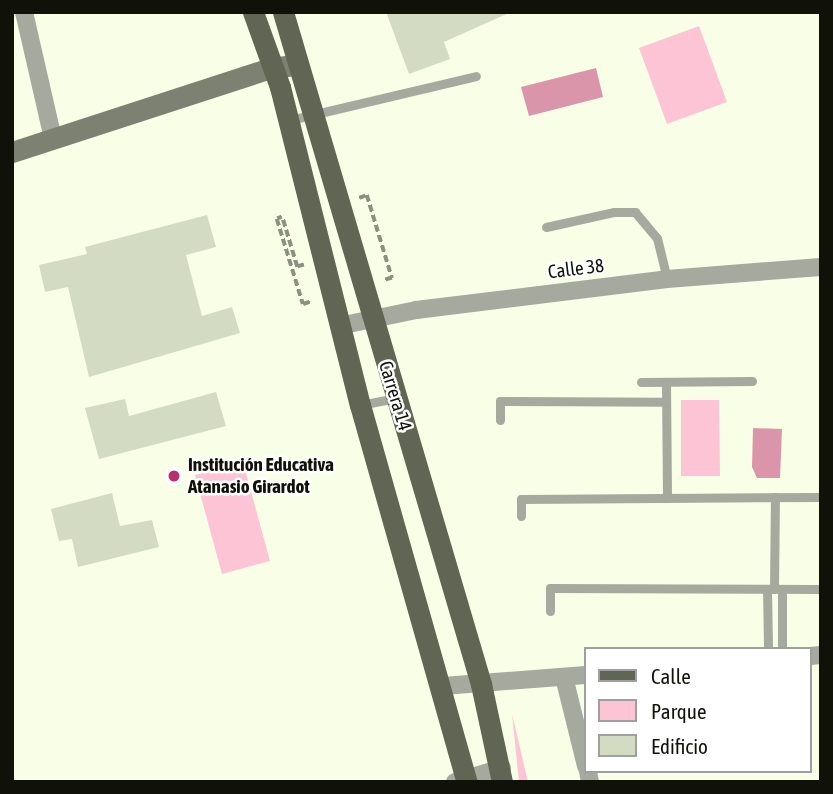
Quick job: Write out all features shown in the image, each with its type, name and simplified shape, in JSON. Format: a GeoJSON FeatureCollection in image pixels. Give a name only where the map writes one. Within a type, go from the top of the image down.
{"type":"FeatureCollection","features":[{"type":"Feature","properties":{"kind":"main road","name":"Carrera 14"},"geometry":{"type":"LineString","coordinates":[[253,12],[270,68],[280,87],[360,405],[443,687],[463,781]]}},
{"type":"Feature","properties":{"kind":"main road","name":"Carrera 14"},"geometry":{"type":"LineString","coordinates":[[283,12],[295,65],[331,168],[372,319],[481,684],[502,775]]}},
{"type":"Feature","properties":{"kind":"street"},"geometry":{"type":"LineString","coordinates":[[24,12],[53,139]]}},
{"type":"Feature","properties":{"kind":"street"},"geometry":{"type":"LineString","coordinates":[[12,152],[270,68],[295,65]]}},
{"type":"Feature","properties":{"kind":"street","name":"Calle 38"},"geometry":{"type":"LineString","coordinates":[[339,326],[372,319],[667,279],[821,267]]}},
{"type":"Feature","properties":{"kind":"street"},"geometry":{"type":"LineString","coordinates":[[443,687],[584,675]]}},
{"type":"Feature","properties":{"kind":"street"},"geometry":{"type":"LineString","coordinates":[[564,677],[584,758]]}},
{"type":"Feature","properties":{"kind":"street"},"geometry":{"type":"LineString","coordinates":[[463,781],[502,775]]}},
{"type":"Feature","properties":{"kind":"lane"},"geometry":{"type":"LineString","coordinates":[[288,121],[476,76]]}},
{"type":"Feature","properties":{"kind":"lane"},"geometry":{"type":"LineString","coordinates":[[546,227],[614,212],[635,212],[657,238],[667,279]]}},
{"type":"Feature","properties":{"kind":"lane"},"geometry":{"type":"LineString","coordinates":[[641,382],[752,382]]}},
{"type":"Feature","properties":{"kind":"lane"},"geometry":{"type":"LineString","coordinates":[[666,382],[667,498]]}},
{"type":"Feature","properties":{"kind":"lane"},"geometry":{"type":"LineString","coordinates":[[360,405],[395,398]]}},
{"type":"Feature","properties":{"kind":"lane"},"geometry":{"type":"LineString","coordinates":[[500,420],[500,401],[666,402]]}},
{"type":"Feature","properties":{"kind":"lane"},"geometry":{"type":"LineString","coordinates":[[768,647],[774,589],[775,497]]}},
{"type":"Feature","properties":{"kind":"lane"},"geometry":{"type":"LineString","coordinates":[[521,516],[521,499],[821,497]]}},
{"type":"Feature","properties":{"kind":"lane"},"geometry":{"type":"LineString","coordinates":[[550,611],[550,588],[821,589]]}},
{"type":"Feature","properties":{"kind":"lane"},"geometry":{"type":"LineString","coordinates":[[774,589],[782,647]]}},
{"type":"Feature","properties":{"kind":"green space"},"geometry":{"type":"Polygon","coordinates":[[[699,26],[727,102],[667,124],[639,48],[699,26]]]}},
{"type":"Feature","properties":{"kind":"green space"},"geometry":{"type":"Polygon","coordinates":[[[681,400],[719,400],[720,476],[681,476],[681,400]]]}},
{"type":"Feature","properties":{"kind":"green space"},"geometry":{"type":"Polygon","coordinates":[[[243,462],[270,561],[222,574],[195,475],[243,462]]]}},
{"type":"Feature","properties":{"kind":"green space"},"geometry":{"type":"Polygon","coordinates":[[[512,714],[528,782],[519,782],[512,714]]]}},
{"type":"Feature","properties":{"kind":"shaded area"},"geometry":{"type":"Polygon","coordinates":[[[596,68],[603,97],[529,116],[521,87],[596,68]]]}},
{"type":"Feature","properties":{"kind":"shaded area"},"geometry":{"type":"Polygon","coordinates":[[[753,428],[782,429],[780,478],[757,478],[752,467],[753,428]]]}},
{"type":"Feature","properties":{"kind":"building"},"geometry":{"type":"Polygon","coordinates":[[[386,12],[511,12],[444,42],[450,59],[409,74],[386,12]]]}},
{"type":"Feature","properties":{"kind":"building"},"geometry":{"type":"Polygon","coordinates":[[[207,215],[216,247],[186,255],[202,316],[232,307],[240,333],[89,377],[68,287],[45,292],[39,265],[87,254],[85,247],[207,215]]]}},
{"type":"Feature","properties":{"kind":"building"},"geometry":{"type":"Polygon","coordinates":[[[216,392],[226,426],[99,459],[85,408],[125,399],[129,416],[216,392]]]}},
{"type":"Feature","properties":{"kind":"building"},"geometry":{"type":"Polygon","coordinates":[[[112,493],[120,526],[152,520],[159,547],[78,567],[72,539],[59,541],[51,509],[112,493]]]}},
{"type":"Feature","properties":{"kind":"place","name":"Institución Educativa Atanasio Girardot"},"geometry":{"type":"Point","coordinates":[174,476]}}]}
